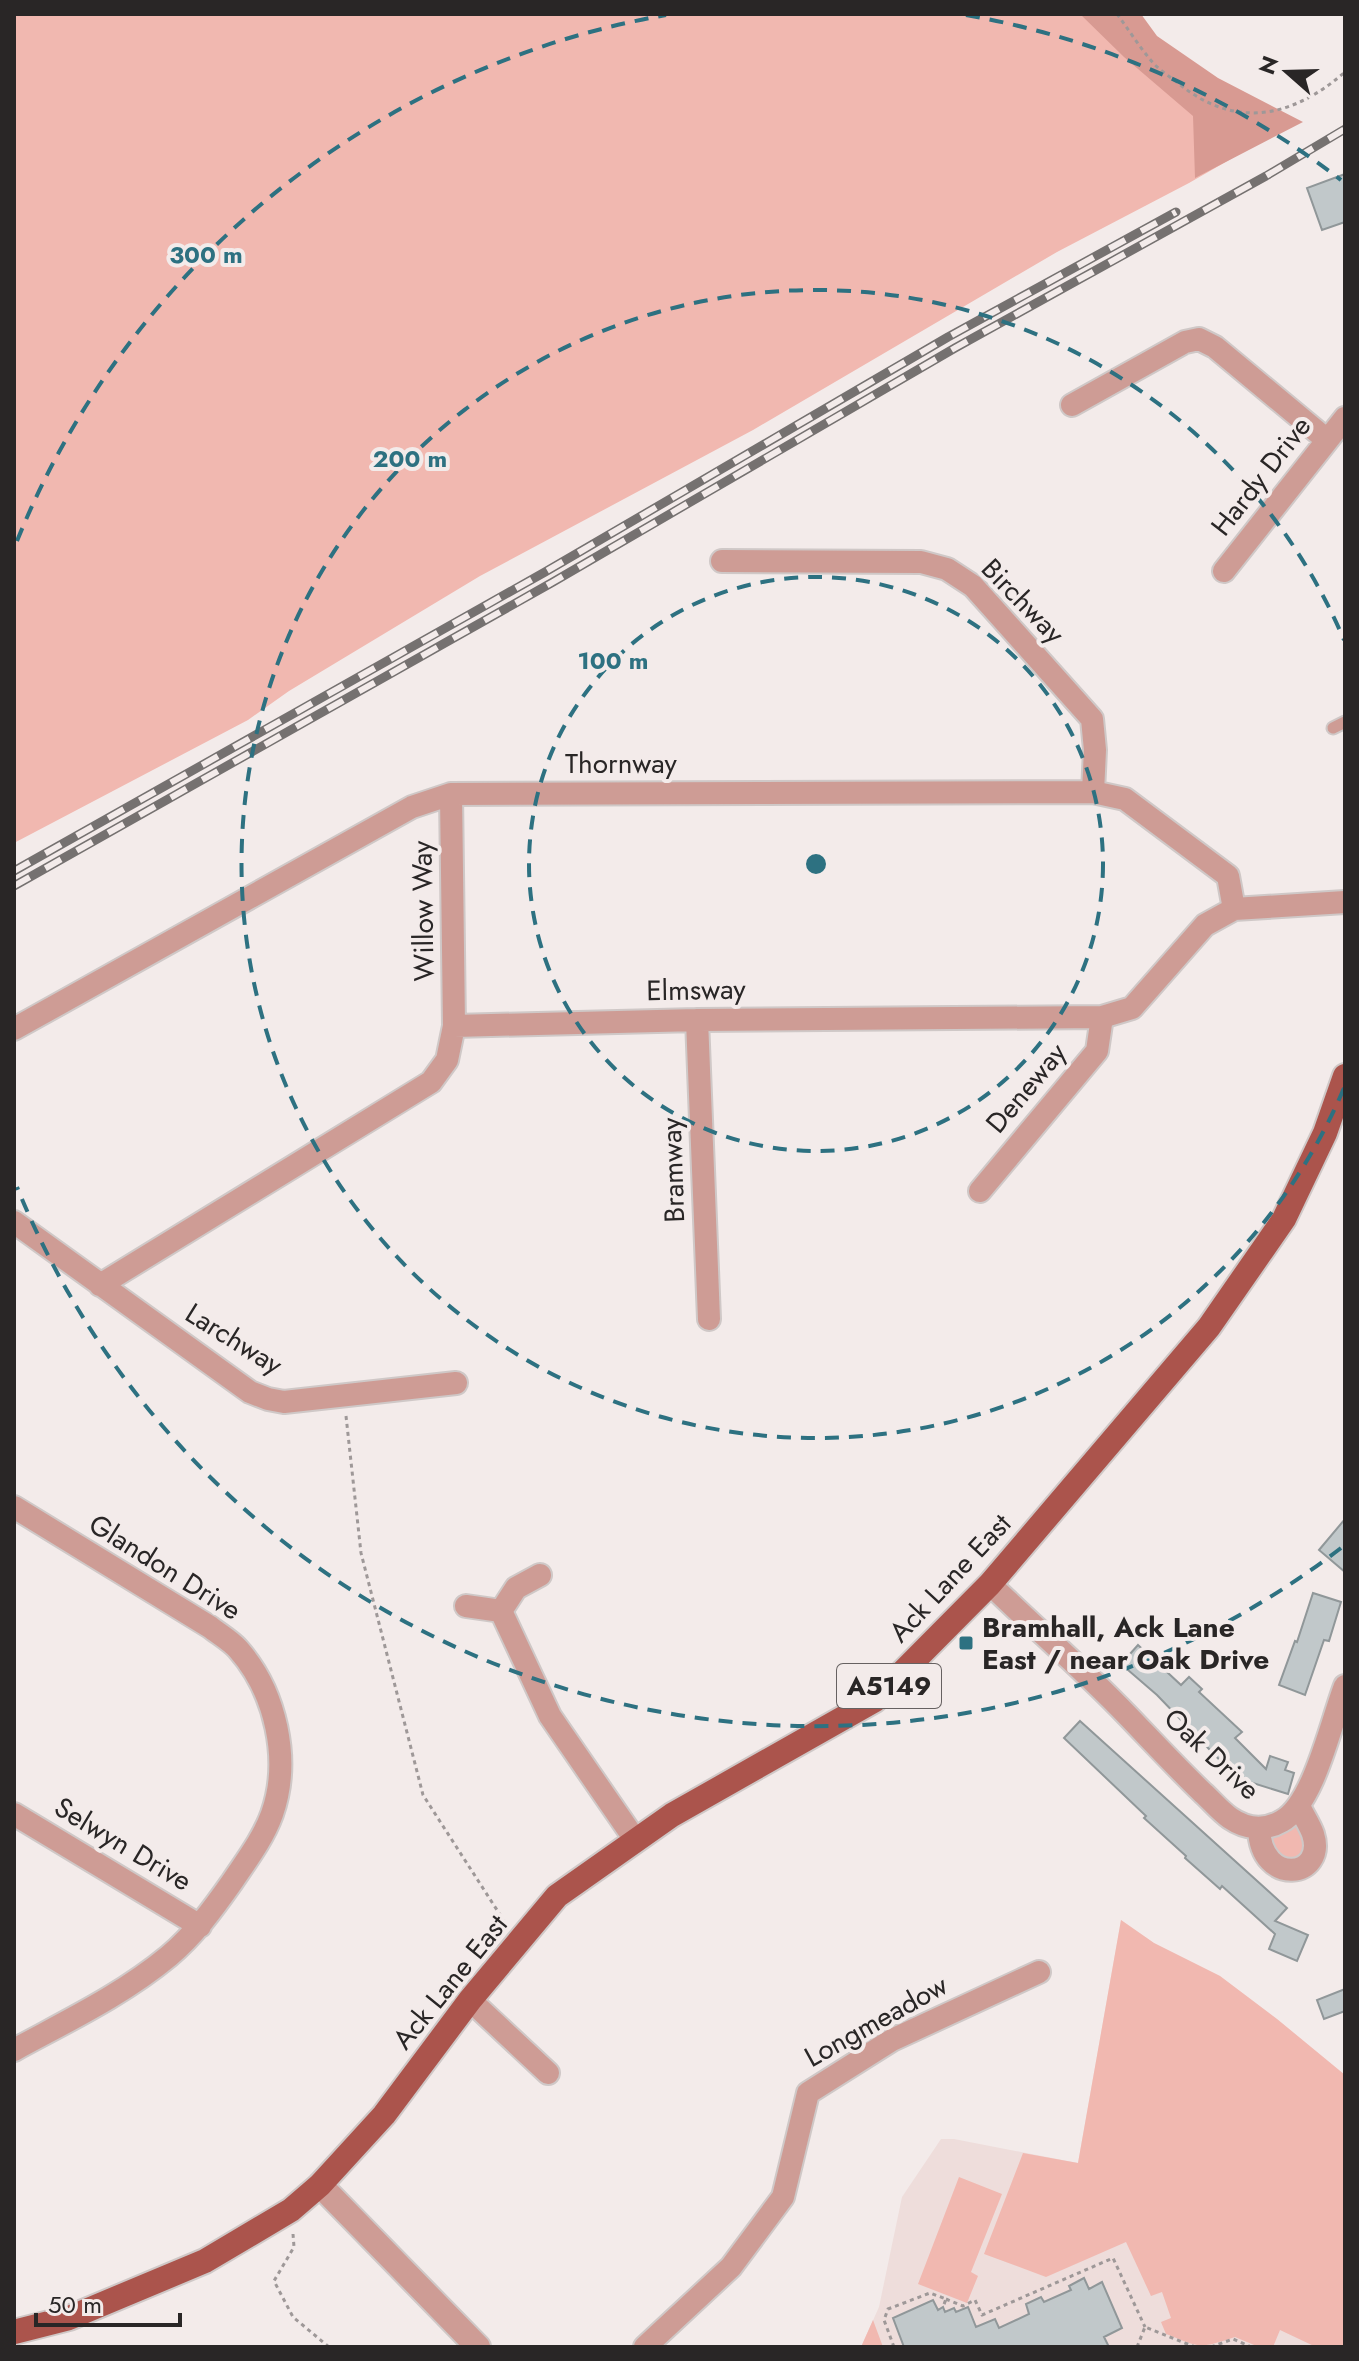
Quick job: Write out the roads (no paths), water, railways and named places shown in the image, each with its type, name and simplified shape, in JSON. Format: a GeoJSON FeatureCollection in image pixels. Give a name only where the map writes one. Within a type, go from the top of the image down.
{"type":"FeatureCollection","features":[{"type":"Feature","properties":{"kind":"main road","name":"Ack Lane East"},"geometry":{"type":"LineString","coordinates":[[320,2185],[384,2115],[470,2000],[557,1896],[672,1815],[875,1700],[990,1584],[1209,1327],[1258,1259],[1308,1173],[1345,1076]]}},
{"type":"Feature","properties":{"kind":"main road","name":"A5149"},"geometry":{"type":"LineString","coordinates":[[14,2332],[69,2318],[205,2261],[291,2210],[320,2185]]}},
{"type":"Feature","properties":{"kind":"street"},"geometry":{"type":"LineString","coordinates":[[1072,405],[1185,342],[1199,339],[1215,347],[1327,440]]}},
{"type":"Feature","properties":{"kind":"street","name":"Hardy Drive"},"geometry":{"type":"LineString","coordinates":[[1224,571],[1345,418]]}},
{"type":"Feature","properties":{"kind":"street","name":"Birchway"},"geometry":{"type":"LineString","coordinates":[[722,561],[921,562],[947,569],[973,586],[1092,719],[1095,750],[1093,792]]}},
{"type":"Feature","properties":{"kind":"street","name":"Thornway"},"geometry":{"type":"LineString","coordinates":[[14,1029],[412,807],[451,794],[1093,792],[1125,799],[1228,876],[1234,909]]}},
{"type":"Feature","properties":{"kind":"street","name":"Willow Way"},"geometry":{"type":"LineString","coordinates":[[451,794],[454,1026]]}},
{"type":"Feature","properties":{"kind":"street","name":"Elmsway"},"geometry":{"type":"LineString","coordinates":[[454,1026],[697,1020],[1102,1017],[1132,1008],[1205,925],[1234,909],[1345,902]]}},
{"type":"Feature","properties":{"kind":"street","name":"Deneway"},"geometry":{"type":"LineString","coordinates":[[980,1191],[1097,1051],[1102,1017]]}},
{"type":"Feature","properties":{"kind":"street","name":"Bramway"},"geometry":{"type":"LineString","coordinates":[[697,1020],[709,1319]]}},
{"type":"Feature","properties":{"kind":"street"},"geometry":{"type":"LineString","coordinates":[[100,1285],[431,1082],[447,1060],[454,1026]]}},
{"type":"Feature","properties":{"kind":"street","name":"Larchway"},"geometry":{"type":"LineString","coordinates":[[14,1222],[250,1392],[268,1399],[284,1402],[456,1383]]}},
{"type":"Feature","properties":{"kind":"street","name":"Glandon Drive"},"geometry":{"type":"LineString","coordinates":[[14,1507],[210,1627],[238,1648],[260,1683],[275,1716],[279,1762],[272,1815],[254,1850],[200,1926],[169,1956],[104,2002],[14,2050]]}},
{"type":"Feature","properties":{"kind":"street"},"geometry":{"type":"LineString","coordinates":[[501,1611],[516,1588],[540,1575]]}},
{"type":"Feature","properties":{"kind":"street","name":"Oak Drive"},"geometry":{"type":"LineString","coordinates":[[990,1584],[1230,1818],[1259,1829],[1282,1821],[1299,1806],[1323,1754],[1344,1693]]}},
{"type":"Feature","properties":{"kind":"street"},"geometry":{"type":"LineString","coordinates":[[466,1606],[501,1611]]}},
{"type":"Feature","properties":{"kind":"street"},"geometry":{"type":"LineString","coordinates":[[501,1611],[550,1716],[636,1841]]}},
{"type":"Feature","properties":{"kind":"street","name":"Oak Drive"},"geometry":{"type":"LineString","coordinates":[[1259,1829],[1262,1851],[1269,1860],[1288,1870],[1297,1871],[1306,1866],[1314,1847],[1313,1836],[1299,1806]]}},
{"type":"Feature","properties":{"kind":"street","name":"Selwyn Drive"},"geometry":{"type":"LineString","coordinates":[[14,1814],[200,1926]]}},
{"type":"Feature","properties":{"kind":"street","name":"Longmeadow"},"geometry":{"type":"LineString","coordinates":[[645,2347],[731,2267],[783,2197],[808,2093],[892,2040],[1039,1972]]}},
{"type":"Feature","properties":{"kind":"street"},"geometry":{"type":"LineString","coordinates":[[470,2000],[548,2073]]}},
{"type":"Feature","properties":{"kind":"street"},"geometry":{"type":"LineString","coordinates":[[320,2185],[478,2347]]}},
{"type":"Feature","properties":{"kind":"lane"},"geometry":{"type":"LineString","coordinates":[[1333,728],[1345,722]]}},
{"type":"Feature","properties":{"kind":"railway"},"geometry":{"type":"LineString","coordinates":[[14,886],[553,582],[955,348],[1345,129]]}},
{"type":"Feature","properties":{"kind":"railway"},"geometry":{"type":"LineString","coordinates":[[14,871],[545,572],[948,337],[1176,212]]}},
{"type":"Feature","properties":{"kind":"place","name":"Bramhall, Ack Lane East / near Oak Drive"},"geometry":{"type":"Point","coordinates":[966,1643]}}]}
